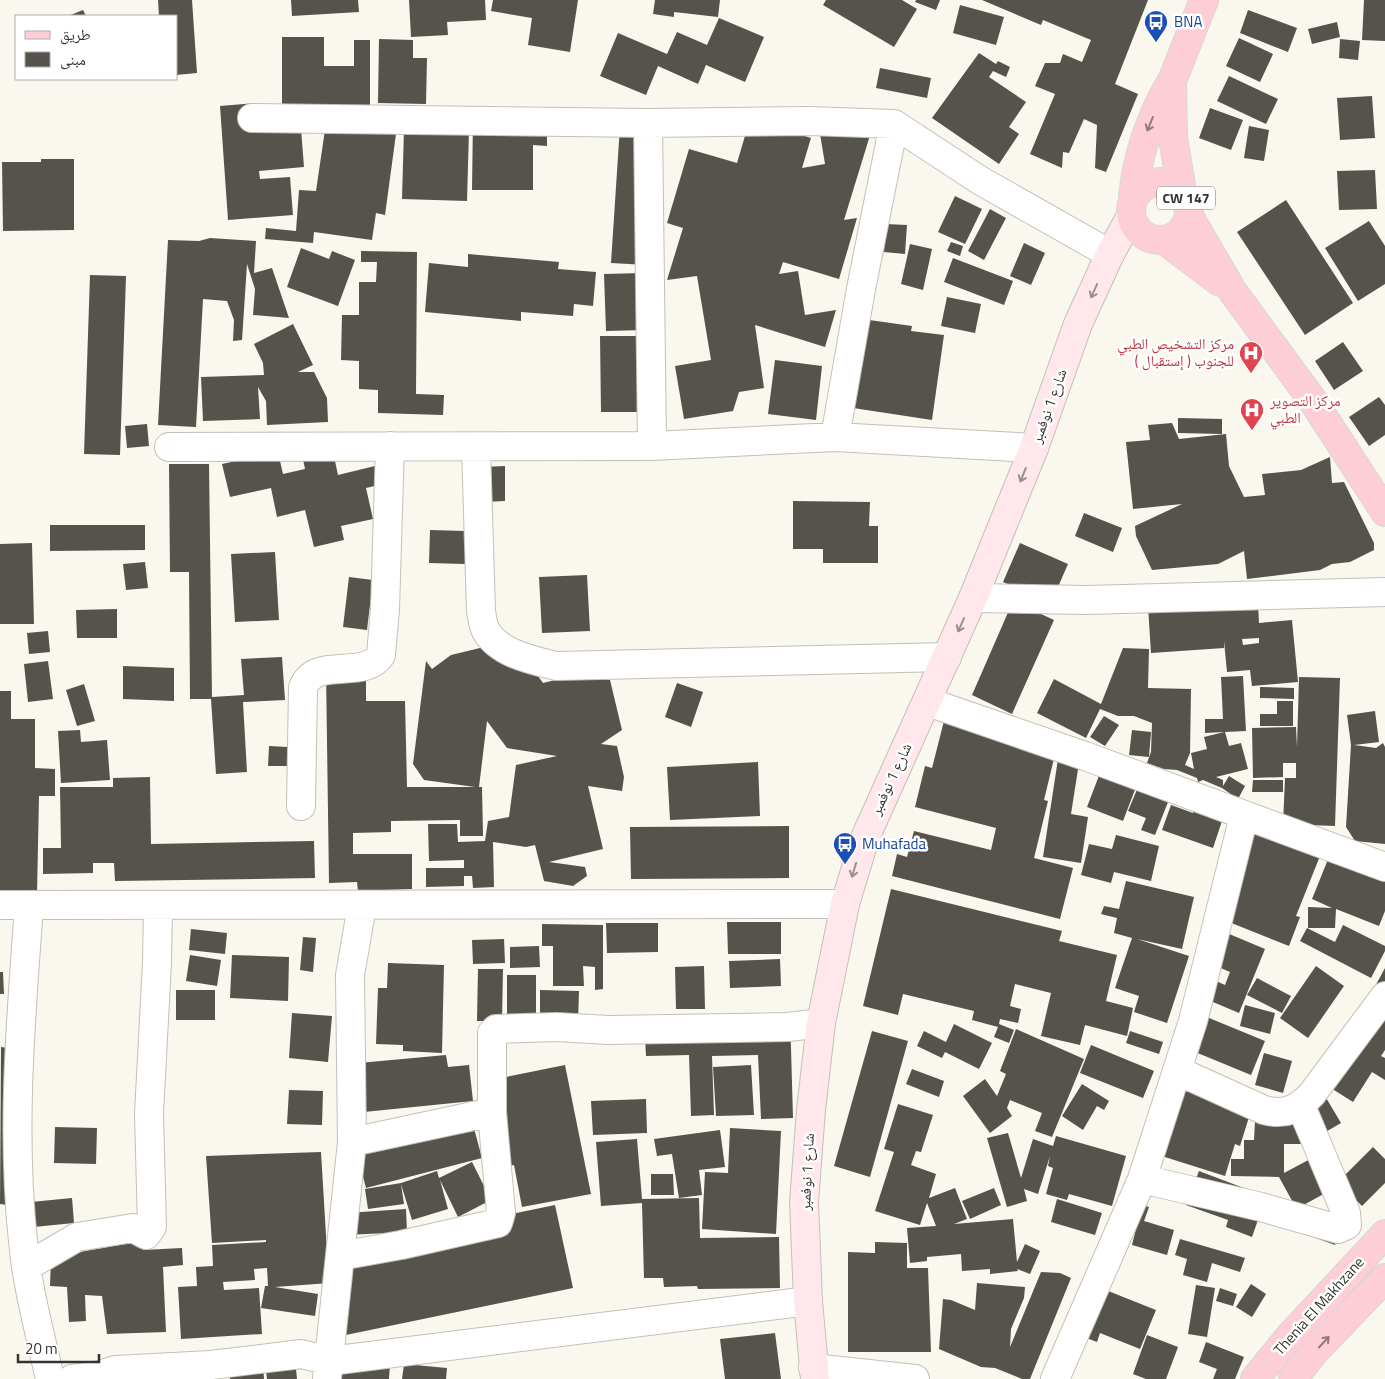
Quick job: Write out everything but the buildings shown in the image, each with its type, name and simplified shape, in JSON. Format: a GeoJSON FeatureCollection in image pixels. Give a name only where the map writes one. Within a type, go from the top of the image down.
{"type":"FeatureCollection","features":[{"type":"Feature","properties":{"kind":"main road","name":"CW 147"},"geometry":{"type":"LineString","coordinates":[[1164,240],[1180,232],[1185,203],[1173,138],[1172,81],[1204,0]]}},
{"type":"Feature","properties":{"kind":"main road","name":"شارع 1 نوفمبر"},"geometry":{"type":"LineString","coordinates":[[814,1373],[808,1301],[804,1202],[811,1110],[821,1023],[845,904],[865,838],[928,702],[973,598],[1034,448],[1078,324],[1132,206],[1135,174],[1146,134],[1172,81]]}},
{"type":"Feature","properties":{"kind":"main road","name":"CW 147"},"geometry":{"type":"LineString","coordinates":[[1233,292],[1164,240],[1146,237],[1139,232],[1132,206],[1139,190],[1156,181],[1174,185],[1233,292],[1311,398],[1385,512]]}},
{"type":"Feature","properties":{"kind":"main road","name":"Thenia El Makhzane"},"geometry":{"type":"LineString","coordinates":[[1255,1379],[1290,1336],[1385,1234]]}},
{"type":"Feature","properties":{"kind":"main road"},"geometry":{"type":"LineString","coordinates":[[1293,1379],[1322,1344],[1385,1278]]}},
{"type":"Feature","properties":{"kind":"street"},"geometry":{"type":"LineString","coordinates":[[252,118],[648,124],[809,121],[894,124],[981,182],[1110,254]]}},
{"type":"Feature","properties":{"kind":"street"},"geometry":{"type":"LineString","coordinates":[[648,124],[652,446]]}},
{"type":"Feature","properties":{"kind":"street"},"geometry":{"type":"LineString","coordinates":[[835,437],[861,289],[894,124]]}},
{"type":"Feature","properties":{"kind":"street"},"geometry":{"type":"LineString","coordinates":[[168,448],[652,446],[835,437],[1034,448]]}},
{"type":"Feature","properties":{"kind":"street"},"geometry":{"type":"LineString","coordinates":[[301,806],[303,688],[305,682],[314,673],[371,664],[381,655],[385,609],[390,446]]}},
{"type":"Feature","properties":{"kind":"street"},"geometry":{"type":"LineString","coordinates":[[476,447],[481,611],[486,630],[503,646],[524,658],[556,666],[947,657]]}},
{"type":"Feature","properties":{"kind":"street"},"geometry":{"type":"LineString","coordinates":[[973,598],[1106,600],[1385,592]]}},
{"type":"Feature","properties":{"kind":"street"},"geometry":{"type":"LineString","coordinates":[[928,702],[1085,756],[1385,867]]}},
{"type":"Feature","properties":{"kind":"street"},"geometry":{"type":"LineString","coordinates":[[1055,1379],[1142,1179],[1193,1021],[1244,816]]}},
{"type":"Feature","properties":{"kind":"street"},"geometry":{"type":"LineString","coordinates":[[0,905],[845,904]]}},
{"type":"Feature","properties":{"kind":"street"},"geometry":{"type":"LineString","coordinates":[[26,1267],[77,1237],[133,1228],[146,1235],[152,1227],[149,1114],[158,962],[158,905]]}},
{"type":"Feature","properties":{"kind":"street"},"geometry":{"type":"LineString","coordinates":[[28,906],[17,1155],[26,1267],[50,1379]]}},
{"type":"Feature","properties":{"kind":"street"},"geometry":{"type":"LineString","coordinates":[[328,1370],[352,1142],[350,975],[362,906]]}},
{"type":"Feature","properties":{"kind":"street"},"geometry":{"type":"LineString","coordinates":[[1178,1071],[1264,1110],[1274,1113],[1289,1112],[1301,1106],[1312,1094],[1385,996]]}},
{"type":"Feature","properties":{"kind":"street"},"geometry":{"type":"LineString","coordinates":[[340,1256],[402,1245],[498,1224],[501,1213],[492,1112],[492,1033],[501,1027],[647,1030],[788,1027],[821,1023]]}},
{"type":"Feature","properties":{"kind":"street"},"geometry":{"type":"LineString","coordinates":[[1142,1179],[1261,1207],[1338,1229],[1344,1228],[1347,1226],[1346,1213],[1301,1106]]}},
{"type":"Feature","properties":{"kind":"street"},"geometry":{"type":"LineString","coordinates":[[352,1142],[492,1112]]}},
{"type":"Feature","properties":{"kind":"street"},"geometry":{"type":"LineString","coordinates":[[88,1378],[115,1370],[211,1365],[301,1354],[328,1370],[808,1301]]}},
{"type":"Feature","properties":{"kind":"street"},"geometry":{"type":"LineString","coordinates":[[814,1373],[915,1379]]}},
{"type":"Feature","properties":{"kind":"place","name":"BNA"},"geometry":{"type":"Point","coordinates":[1156,43]}},
{"type":"Feature","properties":{"kind":"place","name":"مركز التشخيص الطبي للجنوب ( إستقبال )"},"geometry":{"type":"Point","coordinates":[1251,374]}},
{"type":"Feature","properties":{"kind":"place","name":"مركز التصوير الطبي"},"geometry":{"type":"Point","coordinates":[1252,431]}},
{"type":"Feature","properties":{"kind":"place","name":"Muhafada"},"geometry":{"type":"Point","coordinates":[845,865]}}]}
